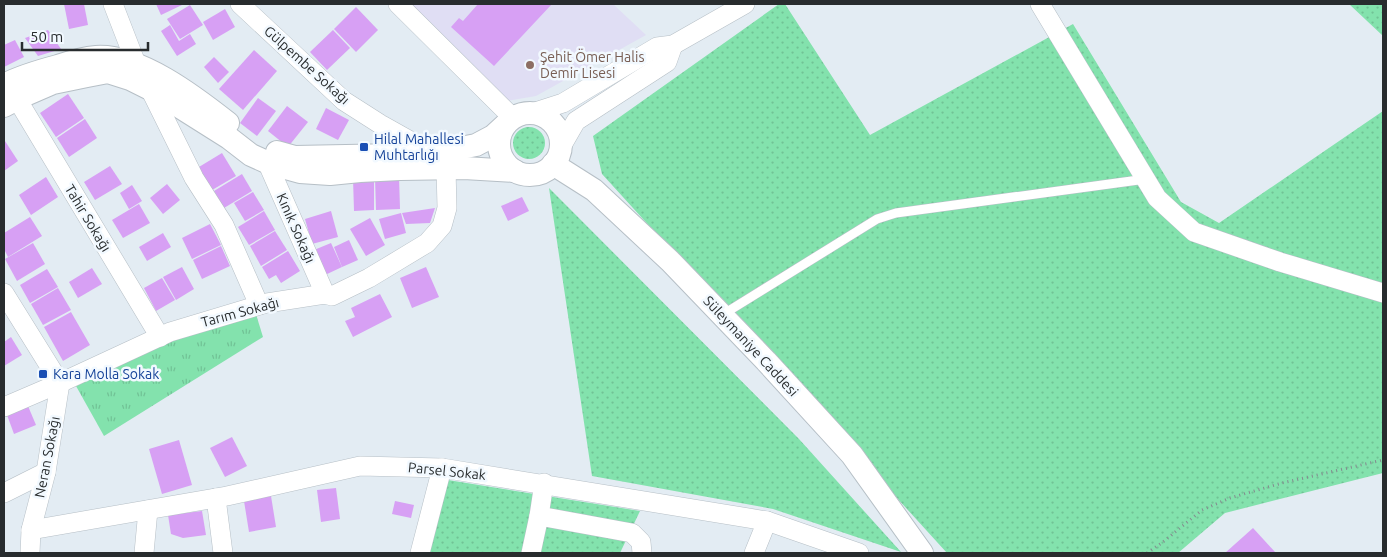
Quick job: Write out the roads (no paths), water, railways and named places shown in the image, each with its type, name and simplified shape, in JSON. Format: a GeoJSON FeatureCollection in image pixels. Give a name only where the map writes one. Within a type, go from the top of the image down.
{"type":"FeatureCollection","features":[{"type":"Feature","properties":{"kind":"street"},"geometry":{"type":"LineString","coordinates":[[113,4],[137,66],[194,178],[224,224],[259,305]]}},
{"type":"Feature","properties":{"kind":"street","name":"Gülpembe Sokağı"},"geometry":{"type":"LineString","coordinates":[[240,4],[344,101],[430,152]]}},
{"type":"Feature","properties":{"kind":"street"},"geometry":{"type":"LineString","coordinates":[[398,4],[517,119]]}},
{"type":"Feature","properties":{"kind":"street"},"geometry":{"type":"LineString","coordinates":[[8,97],[26,75],[97,57],[114,59],[158,75],[187,92],[248,138],[284,155],[295,157],[446,151],[476,145],[493,136],[517,119],[563,103],[657,47],[673,46],[745,4]]}},
{"type":"Feature","properties":{"kind":"street"},"geometry":{"type":"LineString","coordinates":[[1040,4],[1157,198],[1194,232],[1280,262],[1383,293]]}},
{"type":"Feature","properties":{"kind":"street"},"geometry":{"type":"LineString","coordinates":[[8,97],[53,84],[108,72],[130,79],[150,89],[229,138],[251,155],[300,172],[330,174],[390,169],[464,168],[515,172],[525,175],[546,171],[576,121],[667,62],[673,46]]}},
{"type":"Feature","properties":{"kind":"street","name":"Tahir Sokağı"},"geometry":{"type":"LineString","coordinates":[[8,97],[160,337]]}},
{"type":"Feature","properties":{"kind":"street"},"geometry":{"type":"LineString","coordinates":[[515,172],[506,165],[498,145],[500,134],[517,119],[541,116],[550,120],[560,137],[557,155]]}},
{"type":"Feature","properties":{"kind":"street","name":"Süleymaniye Caddesi"},"geometry":{"type":"LineString","coordinates":[[557,155],[670,261],[852,455],[922,553]]}},
{"type":"Feature","properties":{"kind":"street","name":"Kınık Sokağı"},"geometry":{"type":"LineString","coordinates":[[267,162],[325,294]]}},
{"type":"Feature","properties":{"kind":"street","name":"Tarım Sokağı"},"geometry":{"type":"LineString","coordinates":[[4,407],[170,332],[267,303],[325,294],[332,296],[369,278],[427,243],[442,226],[447,208],[446,168]]}},
{"type":"Feature","properties":{"kind":"street"},"geometry":{"type":"LineString","coordinates":[[4,293],[60,383]]}},
{"type":"Feature","properties":{"kind":"street","name":"Neran Sokağı"},"geometry":{"type":"LineString","coordinates":[[30,553],[31,530],[46,472],[60,383]]}},
{"type":"Feature","properties":{"kind":"street","name":"Parsel Sokak"},"geometry":{"type":"LineString","coordinates":[[31,530],[216,498],[360,466],[442,468],[768,521],[859,553]]}},
{"type":"Feature","properties":{"kind":"street"},"geometry":{"type":"LineString","coordinates":[[420,553],[442,468]]}},
{"type":"Feature","properties":{"kind":"street"},"geometry":{"type":"LineString","coordinates":[[4,493],[46,472]]}},
{"type":"Feature","properties":{"kind":"street"},"geometry":{"type":"LineString","coordinates":[[531,553],[544,484]]}},
{"type":"Feature","properties":{"kind":"street"},"geometry":{"type":"LineString","coordinates":[[216,498],[223,553]]}},
{"type":"Feature","properties":{"kind":"street"},"geometry":{"type":"LineString","coordinates":[[144,553],[148,510]]}},
{"type":"Feature","properties":{"kind":"street"},"geometry":{"type":"LineString","coordinates":[[539,516],[632,532],[641,542],[642,553]]}},
{"type":"Feature","properties":{"kind":"street"},"geometry":{"type":"LineString","coordinates":[[754,553],[768,521]]}},
{"type":"Feature","properties":{"kind":"lane"},"geometry":{"type":"LineString","coordinates":[[722,316],[866,224],[877,219],[896,213],[1146,179]]}},
{"type":"Feature","properties":{"kind":"place","name":"Şehit Ömer Halis Demir Lisesi"},"geometry":{"type":"Point","coordinates":[530,65]}},
{"type":"Feature","properties":{"kind":"place","name":"Hilal Mahallesi Muhtarlığı"},"geometry":{"type":"Point","coordinates":[364,147]}},
{"type":"Feature","properties":{"kind":"place","name":"Kara Molla Sokak"},"geometry":{"type":"Point","coordinates":[43,374]}}]}
